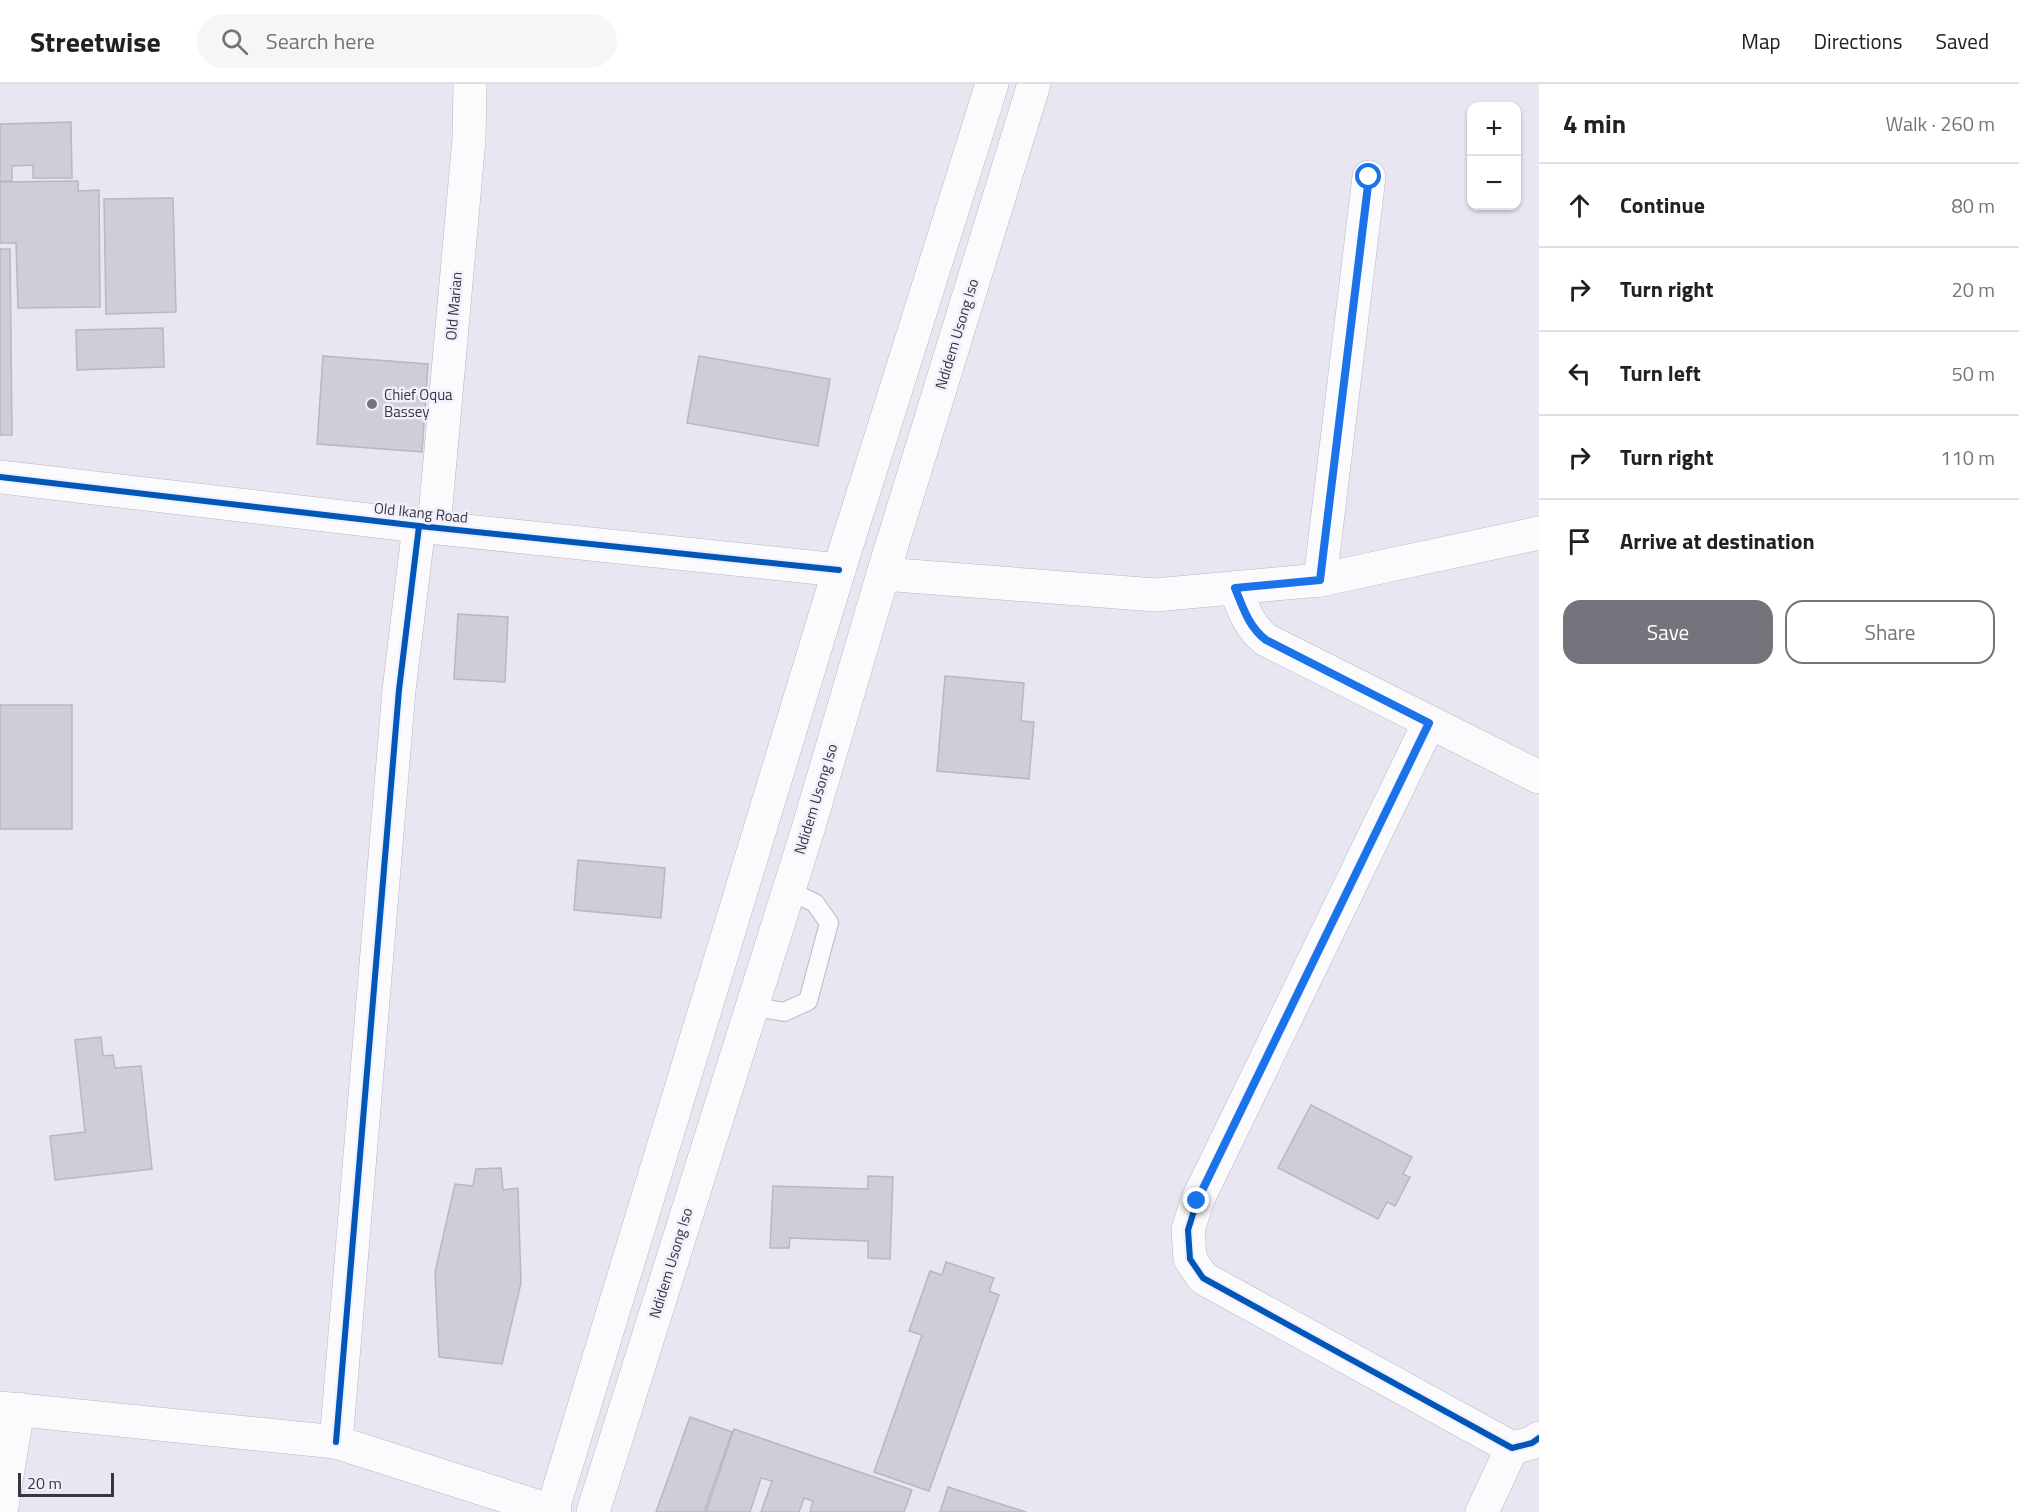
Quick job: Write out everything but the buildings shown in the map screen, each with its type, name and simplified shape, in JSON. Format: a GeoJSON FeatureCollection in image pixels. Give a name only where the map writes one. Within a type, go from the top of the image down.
{"type":"FeatureCollection","features":[{"type":"Feature","properties":{"kind":"main road","name":"Old Marian"},"geometry":{"type":"LineString","coordinates":[[336,1442],[399,690],[427,526],[469,139],[471,84]]}},
{"type":"Feature","properties":{"kind":"main road"},"geometry":{"type":"LineString","coordinates":[[1,1512],[9,1408],[336,1442],[553,1512],[839,570],[992,84]]}},
{"type":"Feature","properties":{"kind":"main road","name":"Ndidem Usong Iso"},"geometry":{"type":"LineString","coordinates":[[593,1512],[788,890],[1034,84]]}},
{"type":"Feature","properties":{"kind":"main road"},"geometry":{"type":"LineString","coordinates":[[1320,580],[1369,177]]}},
{"type":"Feature","properties":{"kind":"main road","name":"Old Ikang Road"},"geometry":{"type":"LineString","coordinates":[[0,477],[839,570]]}},
{"type":"Feature","properties":{"kind":"main road"},"geometry":{"type":"LineString","coordinates":[[883,574],[1155,595],[1320,580],[1539,532]]}},
{"type":"Feature","properties":{"kind":"main road"},"geometry":{"type":"LineString","coordinates":[[1235,588],[1250,624],[1266,640],[1539,777]]}},
{"type":"Feature","properties":{"kind":"main road"},"geometry":{"type":"LineString","coordinates":[[1429,723],[1197,1201],[1188,1230],[1190,1259],[1203,1278],[1525,1443],[1482,1512]]}},
{"type":"Feature","properties":{"kind":"lane"},"geometry":{"type":"LineString","coordinates":[[751,1006],[784,1012],[808,1001],[829,923],[815,903],[788,890]]}},
{"type":"Feature","properties":{"kind":"cycle path"},"geometry":{"type":"LineString","coordinates":[[0,477],[419,526],[839,570]]}},
{"type":"Feature","properties":{"kind":"cycle path"},"geometry":{"type":"LineString","coordinates":[[336,1442],[399,690],[419,526]]}},
{"type":"Feature","properties":{"kind":"cycle path"},"geometry":{"type":"LineString","coordinates":[[1429,723],[1197,1201],[1188,1230],[1190,1259],[1203,1278],[1512,1448],[1532,1443],[1539,1438]]}},
{"type":"Feature","properties":{"kind":"place","name":"Chief Oqua Bassey"},"geometry":{"type":"Point","coordinates":[372,404]}},
{"type":"Feature","properties":{"kind":"route"},"geometry":{"type":"LineString","coordinates":[[1197,1201],[1429,723],[1266,640],[1250,624],[1235,588],[1320,580],[1369,177]]}}]}
